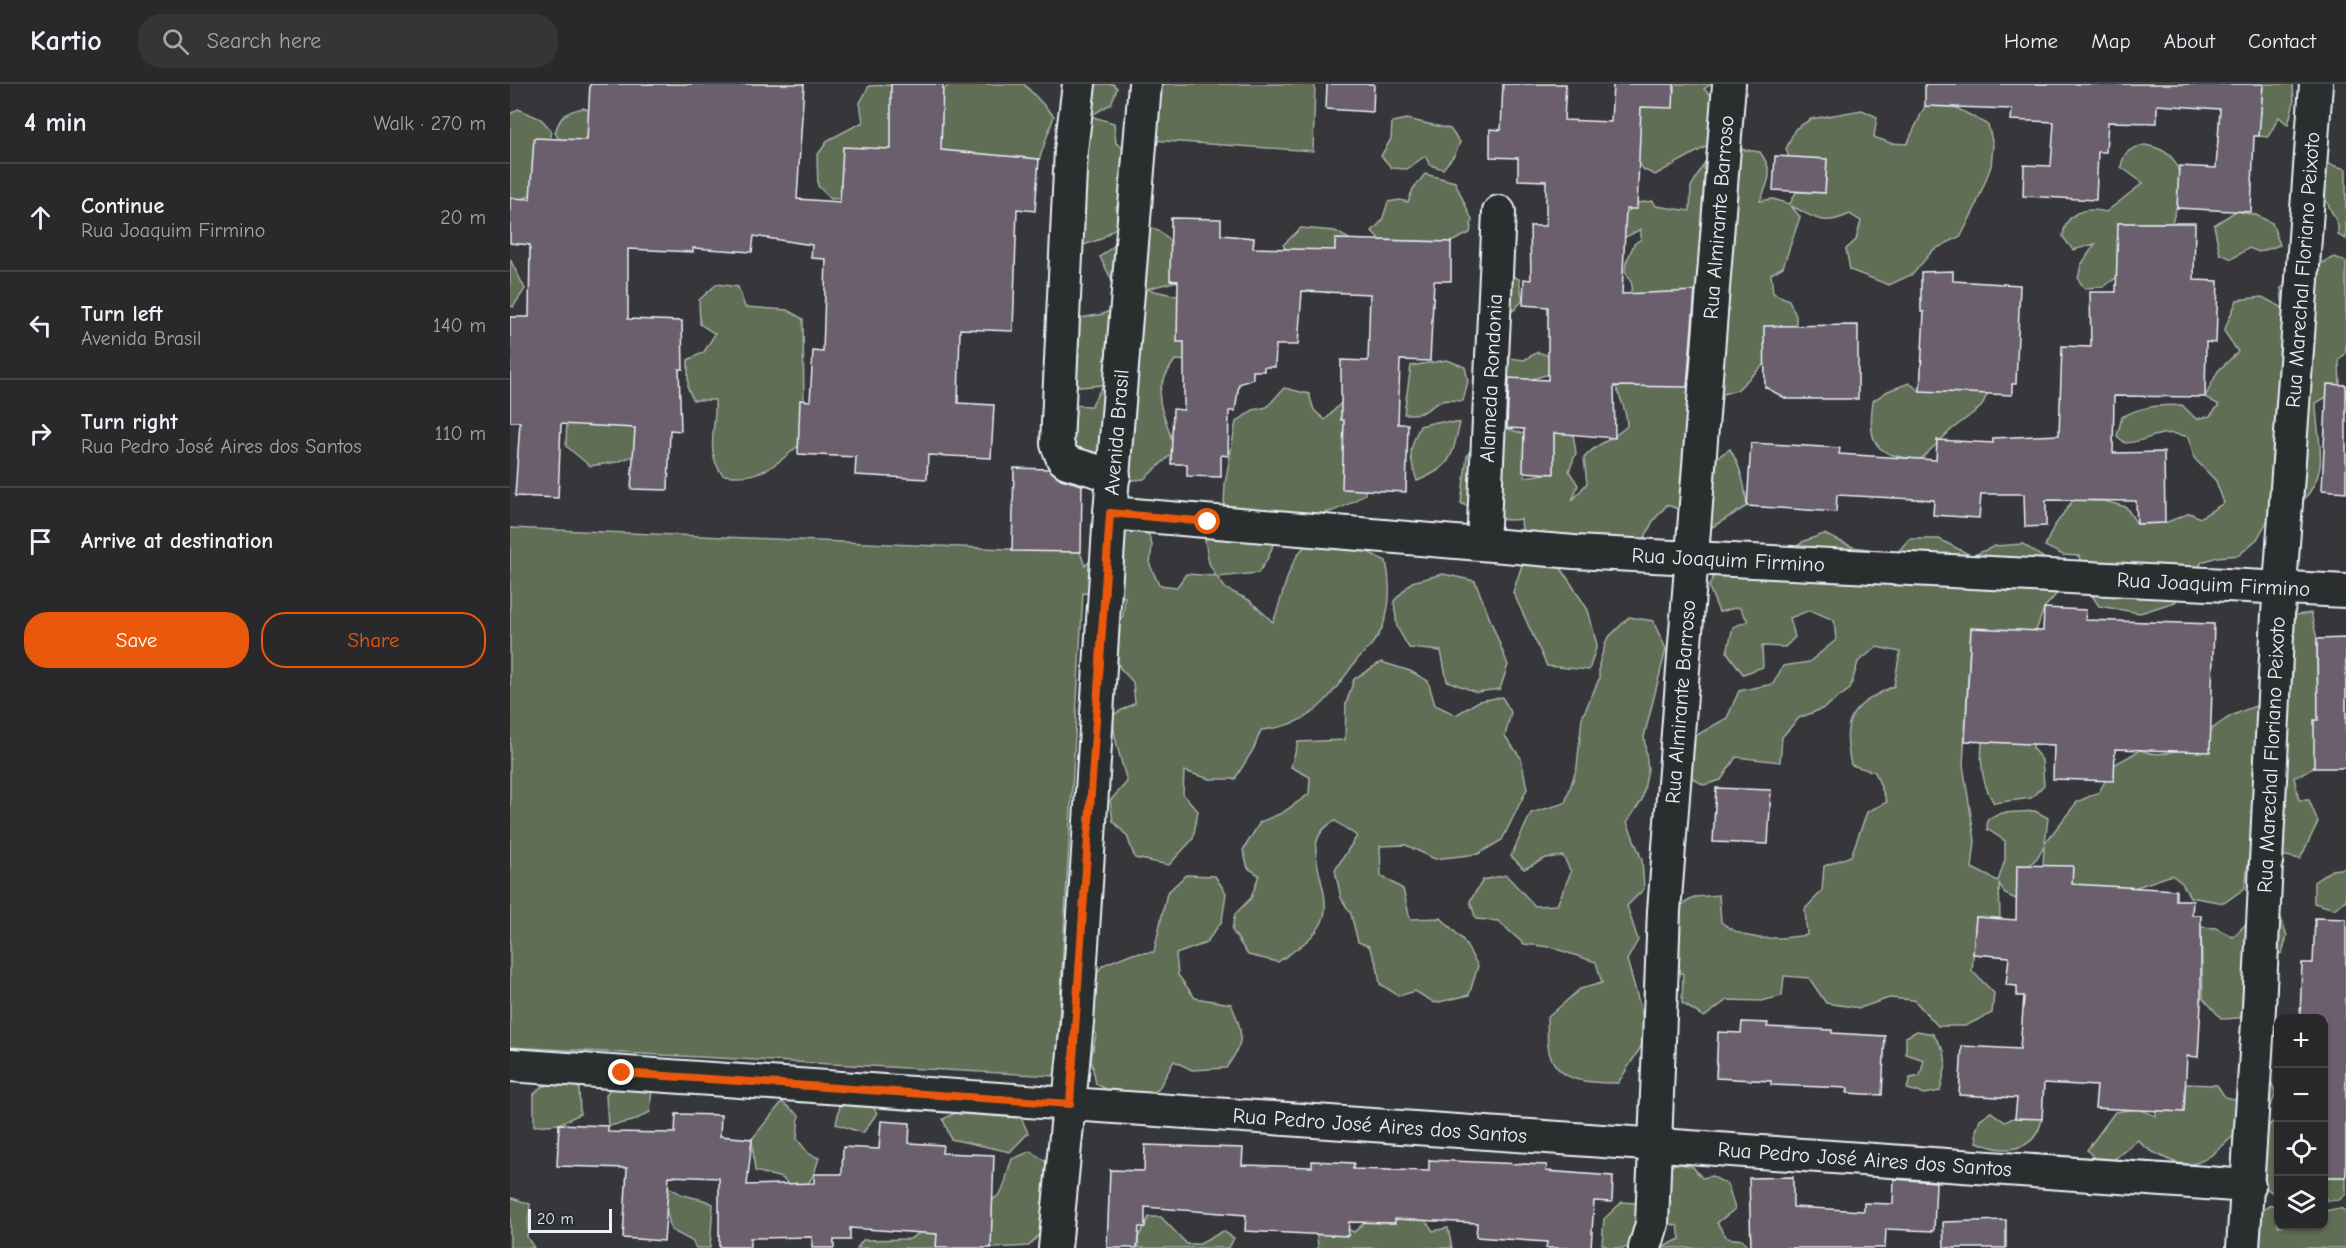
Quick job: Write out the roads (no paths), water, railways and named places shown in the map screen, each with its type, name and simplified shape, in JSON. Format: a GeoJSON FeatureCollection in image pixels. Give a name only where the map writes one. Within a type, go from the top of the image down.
{"type":"FeatureCollection","features":[{"type":"Feature","properties":{"kind":"street"},"geometry":{"type":"LineString","coordinates":[[1079,84],[1071,150],[1057,444],[1063,459],[1067,462],[1114,476]]}},
{"type":"Feature","properties":{"kind":"street","name":"Avenida Brasil"},"geometry":{"type":"LineString","coordinates":[[1055,1248],[1070,1104],[1110,513],[1145,84]]}},
{"type":"Feature","properties":{"kind":"street","name":"Rua Almirante Barroso"},"geometry":{"type":"LineString","coordinates":[[1645,1248],[1652,1224],[1664,911],[1729,84]]}},
{"type":"Feature","properties":{"kind":"street","name":"Rua Marechal Floriano Peixoto"},"geometry":{"type":"LineString","coordinates":[[2243,1248],[2249,1186],[2280,587],[2316,84]]}},
{"type":"Feature","properties":{"kind":"street","name":"Alameda Rondonia"},"geometry":{"type":"LineString","coordinates":[[1483,544],[1499,212]]}},
{"type":"Feature","properties":{"kind":"street","name":"Rua Joaquim Firmino"},"geometry":{"type":"LineString","coordinates":[[1110,513],[1693,559],[2346,591]]}},
{"type":"Feature","properties":{"kind":"street","name":"Rua Pedro José Aires dos Santos"},"geometry":{"type":"LineString","coordinates":[[510,1065],[2249,1186]]}}]}
